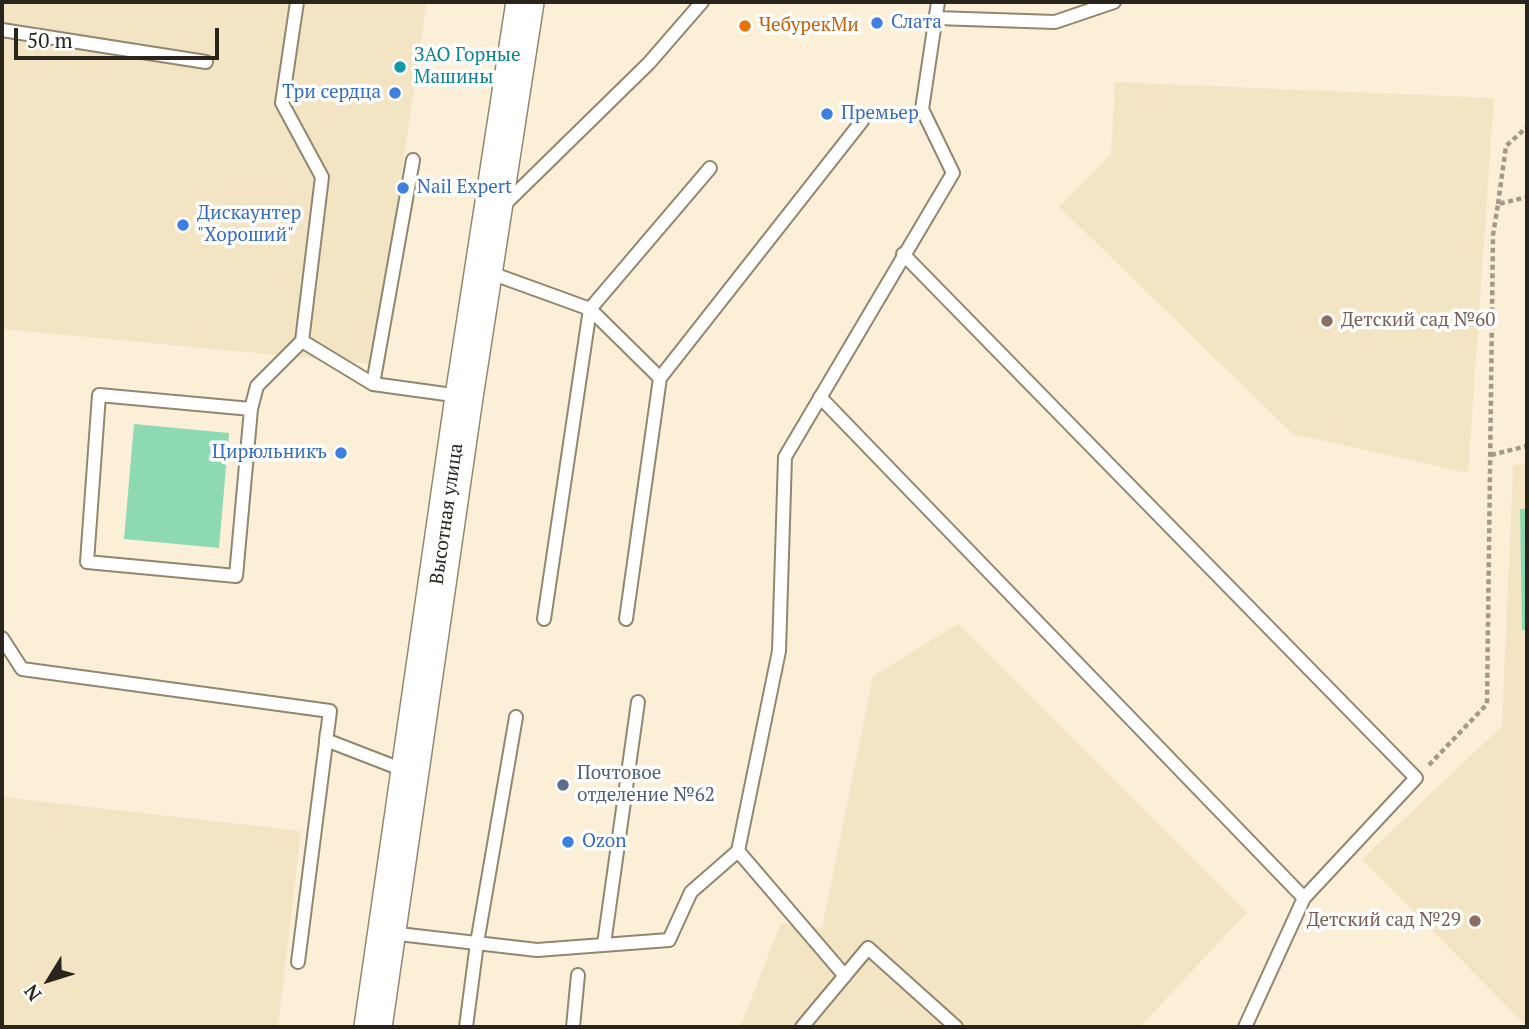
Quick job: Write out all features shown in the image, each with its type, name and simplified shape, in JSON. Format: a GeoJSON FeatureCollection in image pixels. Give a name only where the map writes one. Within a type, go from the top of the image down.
{"type":"FeatureCollection","features":[{"type":"Feature","properties":{"kind":"main road","name":"Высотная улица"},"geometry":{"type":"LineString","coordinates":[[373,1027],[464,397],[525,2]]}},
{"type":"Feature","properties":{"kind":"lane"},"geometry":{"type":"LineString","coordinates":[[250,409],[99,395],[87,562],[236,576],[250,409],[257,386],[302,341],[322,177],[282,103],[297,2]]}},
{"type":"Feature","properties":{"kind":"lane"},"geometry":{"type":"LineString","coordinates":[[491,219],[649,64],[702,2]]}},
{"type":"Feature","properties":{"kind":"lane"},"geometry":{"type":"LineString","coordinates":[[386,933],[537,950],[669,940],[691,892],[738,851],[779,651],[785,457],[953,173],[922,109],[938,2]]}},
{"type":"Feature","properties":{"kind":"lane"},"geometry":{"type":"LineString","coordinates":[[936,18],[1055,22],[1114,2]]}},
{"type":"Feature","properties":{"kind":"lane"},"geometry":{"type":"LineString","coordinates":[[2,30],[206,62]]}},
{"type":"Feature","properties":{"kind":"lane"},"geometry":{"type":"LineString","coordinates":[[626,620],[660,378],[862,121]]}},
{"type":"Feature","properties":{"kind":"lane"},"geometry":{"type":"LineString","coordinates":[[373,384],[413,160]]}},
{"type":"Feature","properties":{"kind":"lane"},"geometry":{"type":"LineString","coordinates":[[544,620],[590,309],[710,169]]}},
{"type":"Feature","properties":{"kind":"lane"},"geometry":{"type":"LineString","coordinates":[[903,254],[1416,778],[1304,898],[1245,1027]]}},
{"type":"Feature","properties":{"kind":"lane"},"geometry":{"type":"LineString","coordinates":[[484,270],[590,309],[660,378]]}},
{"type":"Feature","properties":{"kind":"lane"},"geometry":{"type":"LineString","coordinates":[[302,341],[373,384],[464,397]]}},
{"type":"Feature","properties":{"kind":"lane"},"geometry":{"type":"LineString","coordinates":[[820,397],[1304,898]]}},
{"type":"Feature","properties":{"kind":"lane"},"geometry":{"type":"LineString","coordinates":[[2,638],[22,669],[330,711],[298,962]]}},
{"type":"Feature","properties":{"kind":"lane"},"geometry":{"type":"LineString","coordinates":[[604,944],[638,702]]}},
{"type":"Feature","properties":{"kind":"lane"},"geometry":{"type":"LineString","coordinates":[[467,1027],[477,943],[516,717]]}},
{"type":"Feature","properties":{"kind":"lane"},"geometry":{"type":"LineString","coordinates":[[326,740],[410,772]]}},
{"type":"Feature","properties":{"kind":"lane"},"geometry":{"type":"LineString","coordinates":[[738,851],[845,976]]}},
{"type":"Feature","properties":{"kind":"lane"},"geometry":{"type":"LineString","coordinates":[[802,1027],[867,948],[956,1027]]}},
{"type":"Feature","properties":{"kind":"lane"},"geometry":{"type":"LineString","coordinates":[[573,1027],[578,975]]}},
{"type":"Feature","properties":{"kind":"path"},"geometry":{"type":"LineString","coordinates":[[1416,778],[1487,704],[1493,235],[1506,146],[1527,127]]}},
{"type":"Feature","properties":{"kind":"path"},"geometry":{"type":"LineString","coordinates":[[1498,204],[1527,197]]}},
{"type":"Feature","properties":{"kind":"path"},"geometry":{"type":"LineString","coordinates":[[1490,455],[1527,446]]}},
{"type":"Feature","properties":{"kind":"shaded area"},"geometry":{"type":"Polygon","coordinates":[[[2,2],[427,2],[373,364],[2,329],[2,2]]]}},
{"type":"Feature","properties":{"kind":"shaded area","name":"Детский сад №60"},"geometry":{"type":"Polygon","coordinates":[[[1115,82],[1494,98],[1468,473],[1293,434],[1059,207],[1111,154],[1115,82]]]}},
{"type":"Feature","properties":{"kind":"shaded area","name":"Детский сад №29"},"geometry":{"type":"Polygon","coordinates":[[[1527,462],[1527,1027],[1362,859],[1502,726],[1513,466],[1527,462]]]}},
{"type":"Feature","properties":{"kind":"shaded area"},"geometry":{"type":"Polygon","coordinates":[[[958,624],[1247,912],[1140,1027],[740,1027],[781,923],[822,928],[873,676],[958,624]]]}},
{"type":"Feature","properties":{"kind":"shaded area"},"geometry":{"type":"Polygon","coordinates":[[[2,797],[301,831],[278,1027],[2,1027],[2,797]]]}},
{"type":"Feature","properties":{"kind":"green space"},"geometry":{"type":"Polygon","coordinates":[[[134,424],[229,433],[219,548],[124,539],[134,424]]]}},
{"type":"Feature","properties":{"kind":"green space"},"geometry":{"type":"Polygon","coordinates":[[[1520,509],[1527,509],[1527,630],[1522,630],[1520,509]]]}},
{"type":"Feature","properties":{"kind":"place","name":"Слата"},"geometry":{"type":"Point","coordinates":[877,23]}},
{"type":"Feature","properties":{"kind":"place","name":"ЧебурекМи"},"geometry":{"type":"Point","coordinates":[745,26]}},
{"type":"Feature","properties":{"kind":"place","name":"ЗАО Горные Машины"},"geometry":{"type":"Point","coordinates":[400,67]}},
{"type":"Feature","properties":{"kind":"place","name":"Три сердца"},"geometry":{"type":"Point","coordinates":[395,93]}},
{"type":"Feature","properties":{"kind":"place","name":"Премьер"},"geometry":{"type":"Point","coordinates":[827,114]}},
{"type":"Feature","properties":{"kind":"place","name":"Nail Expert"},"geometry":{"type":"Point","coordinates":[403,188]}},
{"type":"Feature","properties":{"kind":"place","name":"Дискаунтер \"Хороший\""},"geometry":{"type":"Point","coordinates":[183,225]}},
{"type":"Feature","properties":{"kind":"place","name":"Детский сад №60"},"geometry":{"type":"Point","coordinates":[1327,321]}},
{"type":"Feature","properties":{"kind":"place","name":"Цирюльникъ"},"geometry":{"type":"Point","coordinates":[341,453]}},
{"type":"Feature","properties":{"kind":"place","name":"Почтовое отделение №62"},"geometry":{"type":"Point","coordinates":[563,785]}},
{"type":"Feature","properties":{"kind":"place","name":"Ozon"},"geometry":{"type":"Point","coordinates":[568,842]}},
{"type":"Feature","properties":{"kind":"place","name":"Детский сад №29"},"geometry":{"type":"Point","coordinates":[1475,921]}}]}
